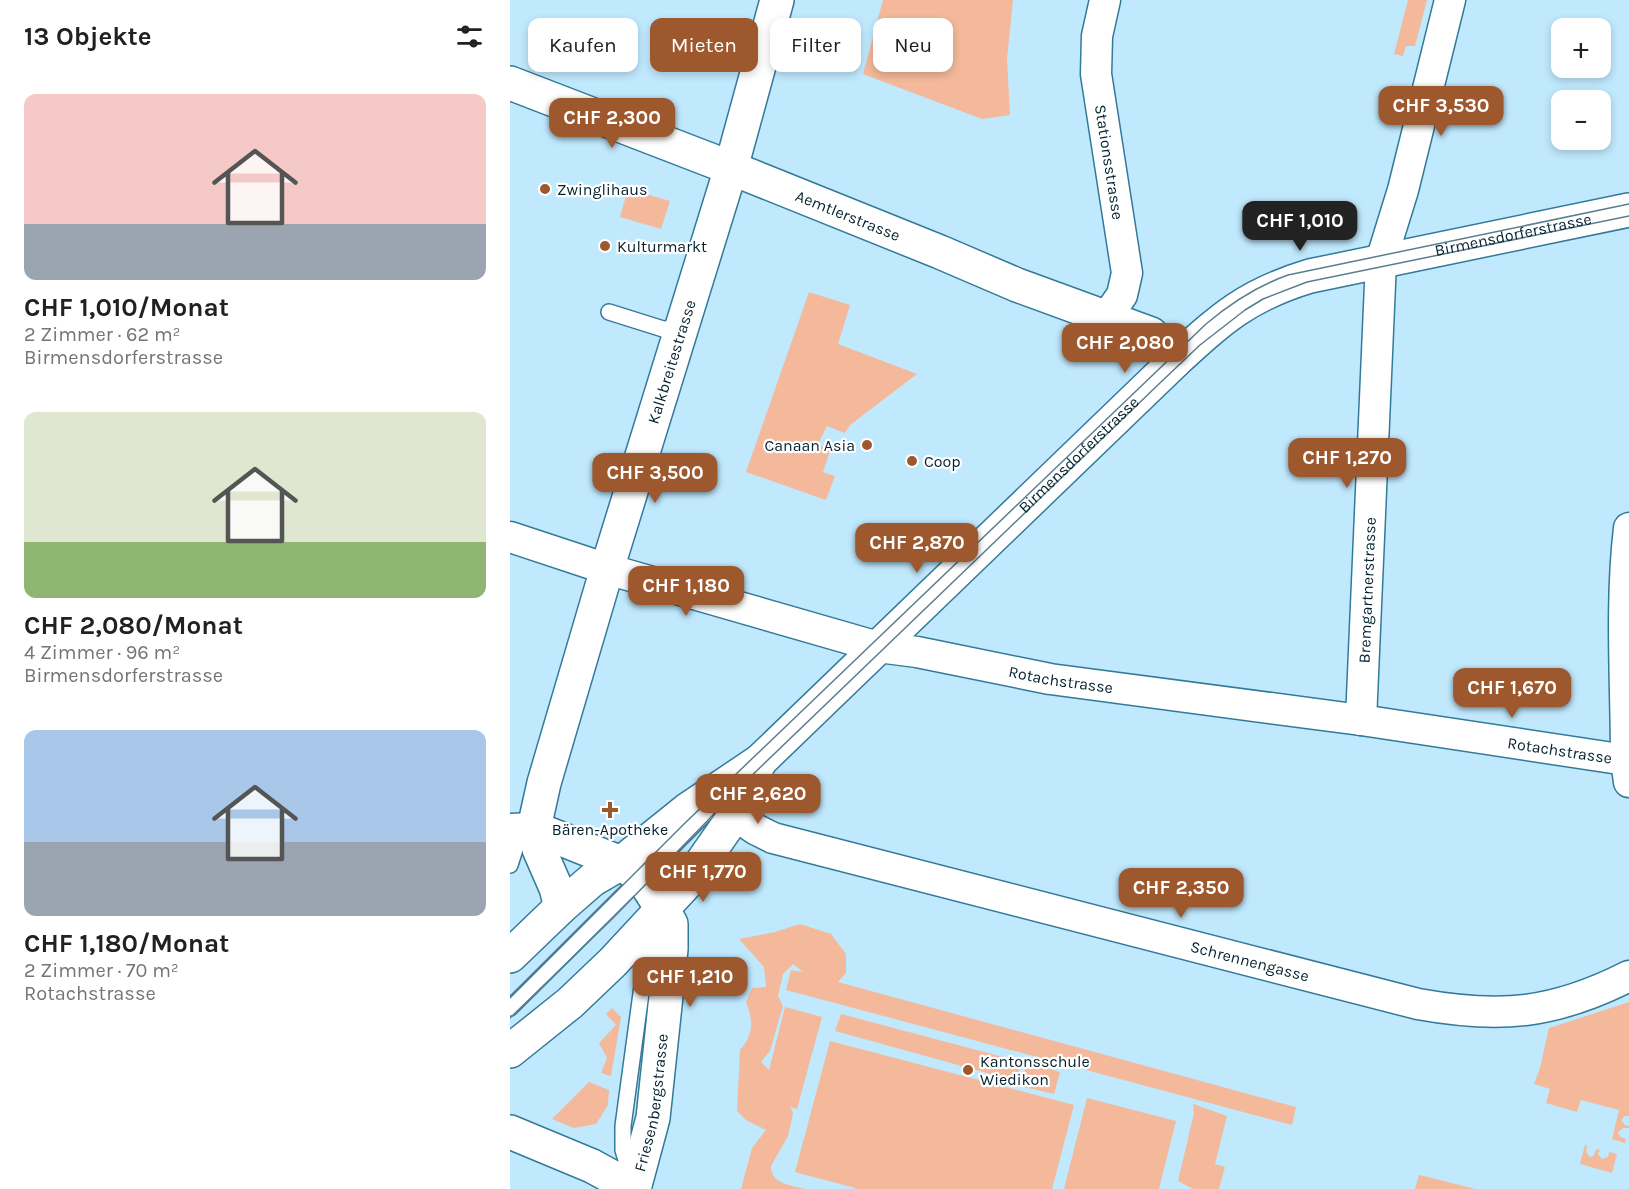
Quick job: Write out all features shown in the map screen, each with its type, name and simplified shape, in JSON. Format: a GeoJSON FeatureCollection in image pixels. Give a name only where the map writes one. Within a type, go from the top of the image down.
{"type":"FeatureCollection","features":[{"type":"Feature","properties":{"kind":"street","name":"Kalkbreitestrasse"},"geometry":{"type":"LineString","coordinates":[[522,828],[559,730],[731,168],[777,0]]}},
{"type":"Feature","properties":{"kind":"street","name":"Stationsstrasse"},"geometry":{"type":"LineString","coordinates":[[1105,0],[1097,36],[1096,74],[1127,273],[1122,295],[1106,318]]}},
{"type":"Feature","properties":{"kind":"street","name":"Bremgartnerstrasse"},"geometry":{"type":"LineString","coordinates":[[1361,720],[1381,261],[1403,190],[1450,0]]}},
{"type":"Feature","properties":{"kind":"street","name":"Aemtlerstrasse"},"geometry":{"type":"LineString","coordinates":[[510,83],[731,168],[1017,285],[1151,334],[1175,361]]}},
{"type":"Feature","properties":{"kind":"street","name":"Birmensdorferstrasse"},"geometry":{"type":"LineString","coordinates":[[510,956],[592,880],[632,870],[687,810],[760,761],[1175,361],[1213,326],[1241,305],[1282,285],[1310,276],[1629,210]]}},
{"type":"Feature","properties":{"kind":"street"},"geometry":{"type":"LineString","coordinates":[[1628,771],[1624,623],[1629,528]]}},
{"type":"Feature","properties":{"kind":"street","name":"Rotachstrasse"},"geometry":{"type":"LineString","coordinates":[[510,537],[607,569],[878,647],[917,652],[1050,679],[1361,720],[1628,771]]}},
{"type":"Feature","properties":{"kind":"street","name":"Birmensdorferstrasse"},"geometry":{"type":"LineString","coordinates":[[510,1051],[579,995],[633,943],[691,878],[735,815],[760,761]]}},
{"type":"Feature","properties":{"kind":"street","name":"Schrennengasse"},"geometry":{"type":"LineString","coordinates":[[735,815],[773,838],[1386,996],[1458,1011],[1494,1013],[1530,1011],[1574,1000],[1629,976]]}},
{"type":"Feature","properties":{"kind":"street"},"geometry":{"type":"LineString","coordinates":[[522,828],[632,870]]}},
{"type":"Feature","properties":{"kind":"street"},"geometry":{"type":"LineString","coordinates":[[522,828],[539,849],[556,888],[561,907]]}},
{"type":"Feature","properties":{"kind":"street","name":"Friesenbergstrasse"},"geometry":{"type":"LineString","coordinates":[[632,870],[671,924],[671,949],[653,1118],[634,1189]]}},
{"type":"Feature","properties":{"kind":"street"},"geometry":{"type":"LineString","coordinates":[[510,1132],[592,1166],[634,1189]]}},
{"type":"Feature","properties":{"kind":"lane"},"geometry":{"type":"LineString","coordinates":[[609,312],[663,328],[682,328]]}},
{"type":"Feature","properties":{"kind":"lane","name":"Kalkbreitestrasse"},"geometry":{"type":"LineString","coordinates":[[510,865],[522,828]]}},
{"type":"Feature","properties":{"kind":"lane","name":"Birmensdorferstrasse"},"geometry":{"type":"LineString","coordinates":[[510,1008],[632,870]]}},
{"type":"Feature","properties":{"kind":"shaded area"},"geometry":{"type":"Polygon","coordinates":[[[883,0],[1013,0],[1007,59],[1010,115],[982,119],[863,74],[873,37],[873,72],[953,72],[953,18],[878,18],[883,0]]]}},
{"type":"Feature","properties":{"kind":"shaded area"},"geometry":{"type":"Polygon","coordinates":[[[1408,0],[1427,0],[1415,46],[1406,46],[1403,56],[1394,54],[1408,0]]]}},
{"type":"Feature","properties":{"kind":"shaded area"},"geometry":{"type":"Polygon","coordinates":[[[628,189],[670,201],[661,229],[620,217],[628,189]]]}},
{"type":"Feature","properties":{"kind":"shaded area"},"geometry":{"type":"Polygon","coordinates":[[[809,292],[850,305],[838,344],[917,374],[850,425],[845,433],[827,426],[818,444],[830,451],[823,472],[835,476],[826,500],[746,472],[809,292]]]}},
{"type":"Feature","properties":{"kind":"shaded area"},"geometry":{"type":"Polygon","coordinates":[[[800,924],[831,934],[846,954],[846,973],[838,982],[1296,1107],[1292,1125],[786,990],[791,970],[803,972],[793,964],[783,974],[778,996],[783,1006],[770,1051],[761,1062],[769,1070],[785,1007],[822,1017],[797,1109],[790,1107],[793,1113],[788,1136],[771,1166],[774,1177],[778,1180],[805,1189],[741,1189],[752,1148],[766,1130],[746,1120],[737,1111],[740,1050],[748,1039],[751,1027],[746,1002],[752,988],[766,987],[764,967],[739,939],[800,924]]]}},
{"type":"Feature","properties":{"kind":"shaded area"},"geometry":{"type":"Polygon","coordinates":[[[1629,1002],[1629,1116],[1621,1120],[1629,1128],[1623,1128],[1618,1132],[1620,1137],[1626,1139],[1625,1143],[1612,1139],[1619,1110],[1581,1100],[1577,1112],[1546,1103],[1550,1089],[1534,1084],[1549,1028],[1629,1002]]]}},
{"type":"Feature","properties":{"kind":"shaded area"},"geometry":{"type":"Polygon","coordinates":[[[612,1008],[621,1017],[611,1076],[601,1073],[607,1058],[599,1043],[616,1025],[606,1014],[612,1008]]]}},
{"type":"Feature","properties":{"kind":"shaded area"},"geometry":{"type":"Polygon","coordinates":[[[841,1014],[1022,1062],[1016,1081],[835,1031],[841,1014]]]}},
{"type":"Feature","properties":{"kind":"shaded area"},"geometry":{"type":"Polygon","coordinates":[[[830,1041],[1074,1105],[1052,1189],[855,1189],[795,1172],[830,1041]]]}},
{"type":"Feature","properties":{"kind":"shaded area"},"geometry":{"type":"Polygon","coordinates":[[[1027,1063],[1060,1072],[1054,1094],[1020,1086],[1027,1063]]]}},
{"type":"Feature","properties":{"kind":"shaded area"},"geometry":{"type":"Polygon","coordinates":[[[589,1082],[609,1090],[608,1105],[596,1124],[574,1128],[552,1119],[589,1082]]]}},
{"type":"Feature","properties":{"kind":"shaded area"},"geometry":{"type":"Polygon","coordinates":[[[1087,1098],[1176,1121],[1159,1189],[1064,1189],[1087,1098]]]}},
{"type":"Feature","properties":{"kind":"shaded area"},"geometry":{"type":"Polygon","coordinates":[[[1193,1104],[1227,1116],[1215,1164],[1225,1167],[1219,1189],[1193,1189],[1178,1181],[1194,1113],[1193,1104]]]}},
{"type":"Feature","properties":{"kind":"shaded area"},"geometry":{"type":"Polygon","coordinates":[[[1585,1145],[1590,1157],[1597,1149],[1600,1150],[1598,1154],[1602,1159],[1608,1157],[1609,1152],[1617,1154],[1612,1173],[1580,1164],[1585,1145]]]}},
{"type":"Feature","properties":{"kind":"shaded area"},"geometry":{"type":"Polygon","coordinates":[[[1419,1175],[1424,1176],[1475,1189],[1415,1189],[1419,1175]]]}},
{"type":"Feature","properties":{"kind":"tram line"},"geometry":{"type":"LineString","coordinates":[[510,998],[686,822],[1206,324],[1225,309],[1255,290],[1288,275],[1629,204]]}},
{"type":"Feature","properties":{"kind":"tram line"},"geometry":{"type":"LineString","coordinates":[[510,1018],[613,918],[745,782],[1200,345],[1245,310],[1263,299],[1307,282],[1629,216]]}},
{"type":"Feature","properties":{"kind":"place","name":"Zwinglihaus"},"geometry":{"type":"Point","coordinates":[545,189]}},
{"type":"Feature","properties":{"kind":"place","name":"Kulturmarkt"},"geometry":{"type":"Point","coordinates":[605,246]}},
{"type":"Feature","properties":{"kind":"place","name":"Canaan Asia"},"geometry":{"type":"Point","coordinates":[867,445]}},
{"type":"Feature","properties":{"kind":"place","name":"Coop"},"geometry":{"type":"Point","coordinates":[912,461]}},
{"type":"Feature","properties":{"kind":"place","name":"Bären-Apotheke"},"geometry":{"type":"Point","coordinates":[610,810]}},
{"type":"Feature","properties":{"kind":"place","name":"Kantonsschule Wiedikon"},"geometry":{"type":"Point","coordinates":[968,1070]}}]}
